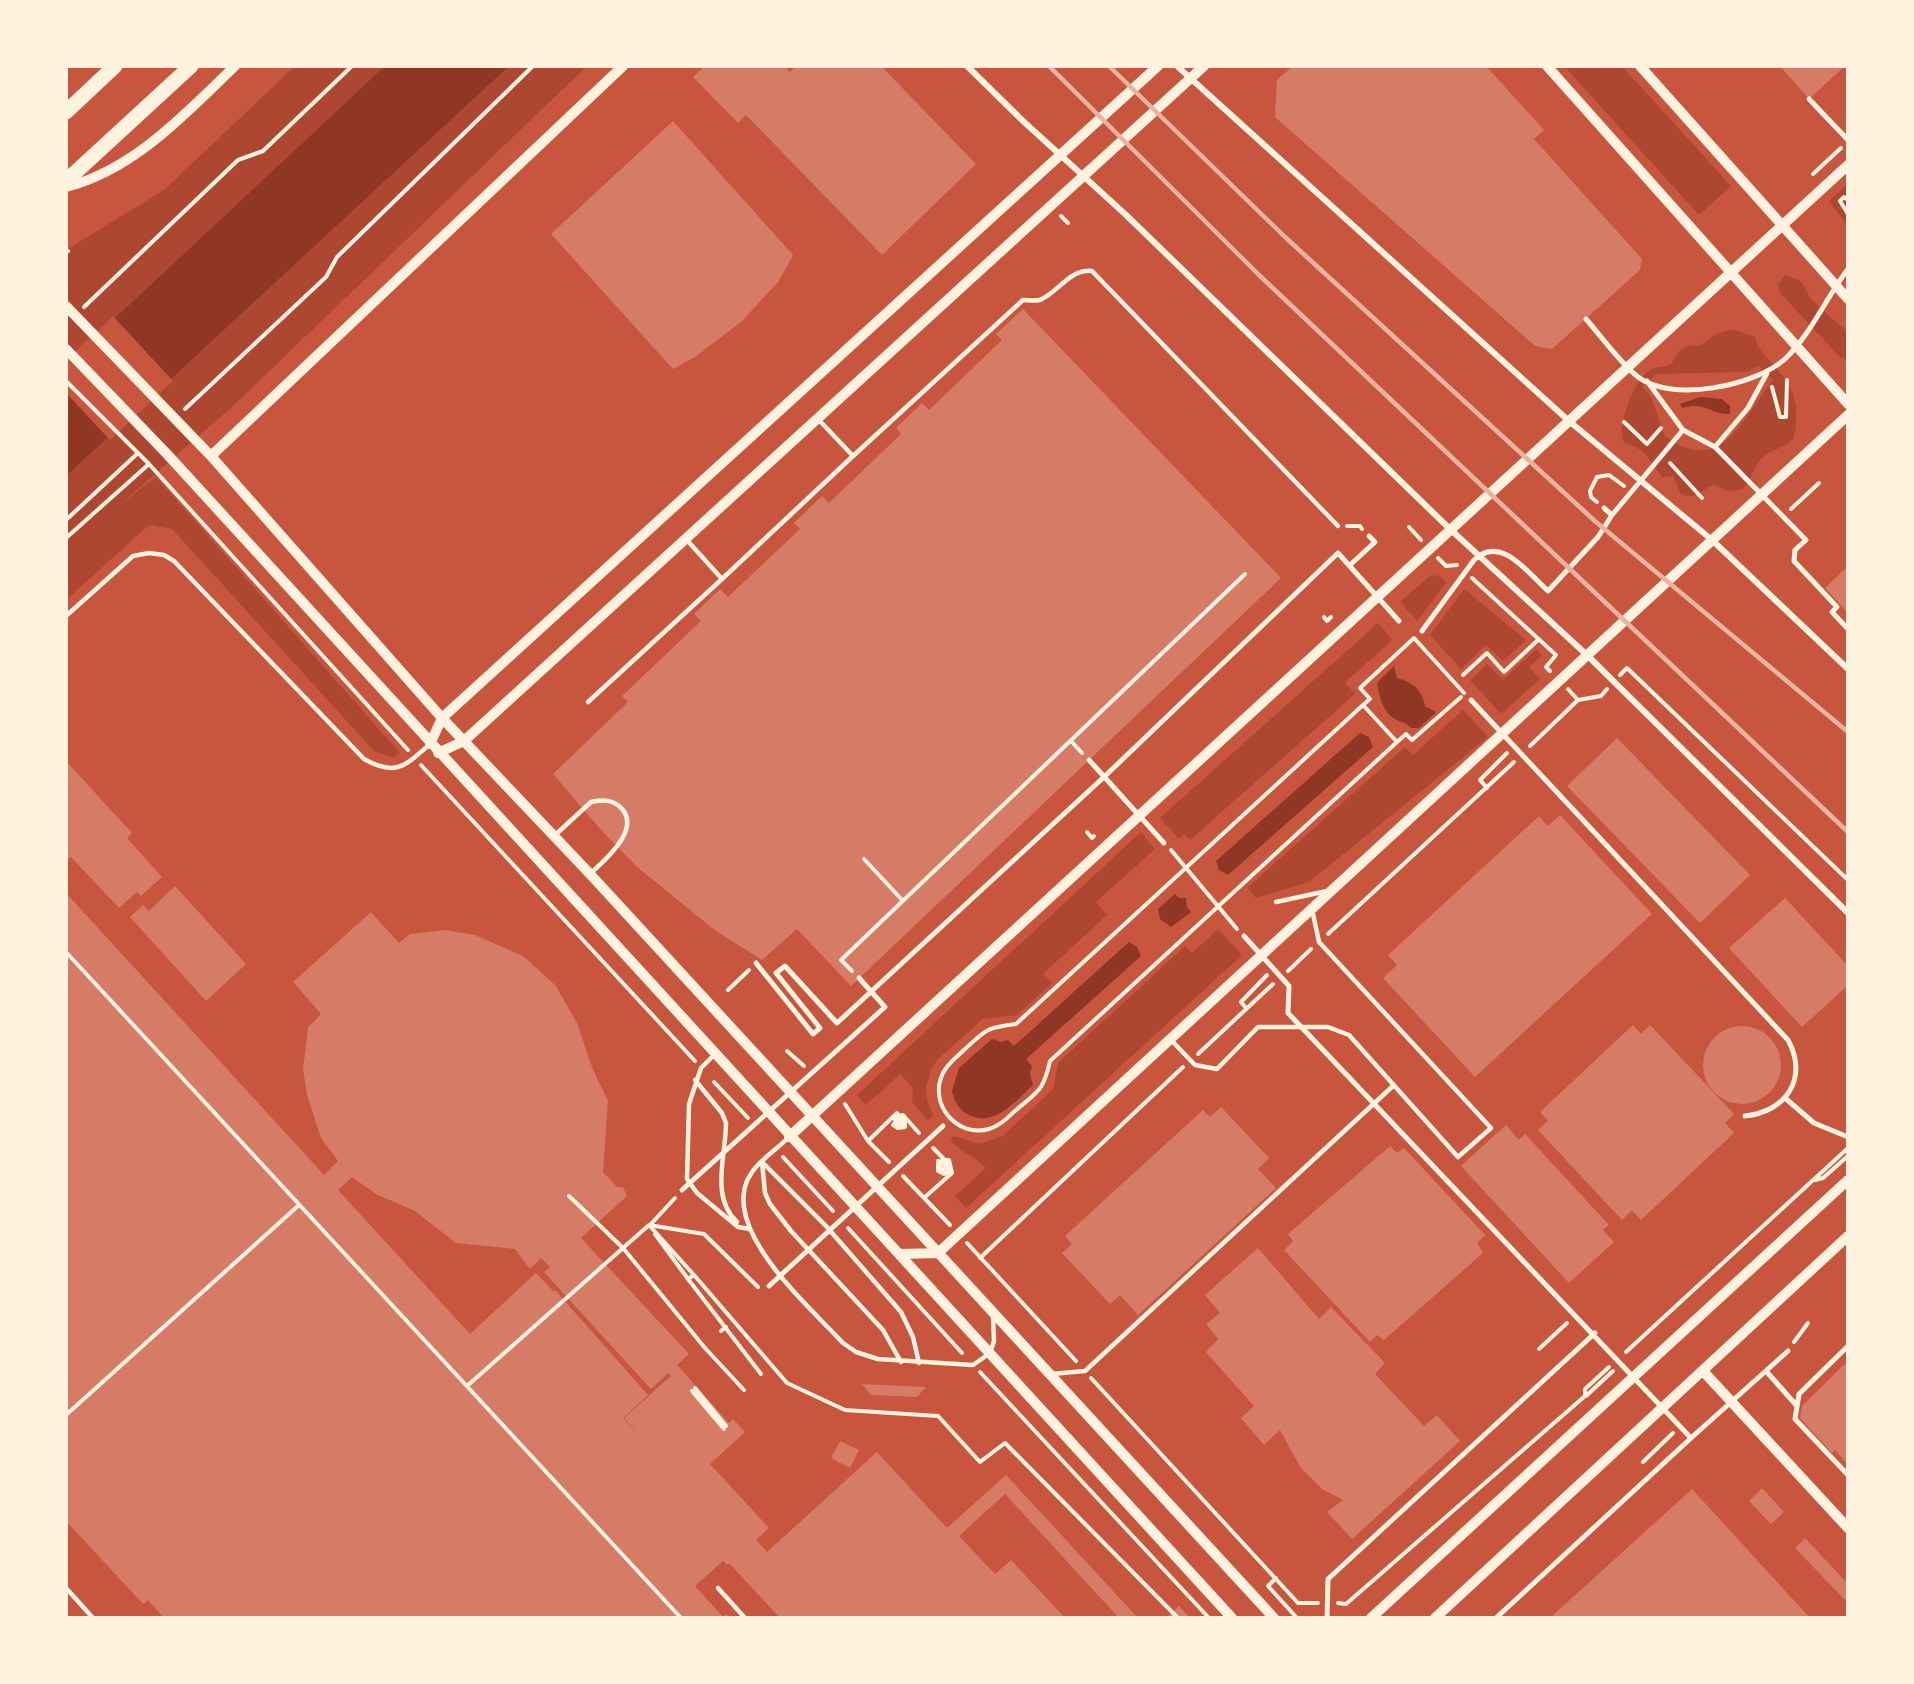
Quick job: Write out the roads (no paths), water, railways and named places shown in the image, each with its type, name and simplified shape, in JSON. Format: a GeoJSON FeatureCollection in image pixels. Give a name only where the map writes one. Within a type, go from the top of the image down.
{"type":"FeatureCollection","features":[{"type":"Feature","properties":{"kind":"main road"},"geometry":{"type":"LineString","coordinates":[[66,112],[115,66]]}},
{"type":"Feature","properties":{"kind":"main road"},"geometry":{"type":"LineString","coordinates":[[66,181],[191,66]]}},
{"type":"Feature","properties":{"kind":"street"},"geometry":{"type":"LineString","coordinates":[[66,186],[104,173],[140,150],[170,127],[235,66]]}},
{"type":"Feature","properties":{"kind":"street"},"geometry":{"type":"LineString","coordinates":[[212,456],[622,66]]}},
{"type":"Feature","properties":{"kind":"street"},"geometry":{"type":"LineString","coordinates":[[967,66],[1451,530],[1587,655],[1848,913]]}},
{"type":"Feature","properties":{"kind":"street"},"geometry":{"type":"LineString","coordinates":[[430,744],[442,718],[1158,66]]}},
{"type":"Feature","properties":{"kind":"street"},"geometry":{"type":"LineString","coordinates":[[1177,66],[1569,421],[1712,540],[1848,669]]}},
{"type":"Feature","properties":{"kind":"street"},"geometry":{"type":"LineString","coordinates":[[438,753],[464,741],[1204,66]]}},
{"type":"Feature","properties":{"kind":"street"},"geometry":{"type":"LineString","coordinates":[[1547,66],[1848,404]]}},
{"type":"Feature","properties":{"kind":"street"},"geometry":{"type":"LineString","coordinates":[[1640,66],[1848,299]]}},
{"type":"Feature","properties":{"kind":"street"},"geometry":{"type":"LineString","coordinates":[[1809,99],[1848,142]]}},
{"type":"Feature","properties":{"kind":"street"},"geometry":{"type":"LineString","coordinates":[[789,1137],[1848,165]]}},
{"type":"Feature","properties":{"kind":"street"},"geometry":{"type":"LineString","coordinates":[[1715,447],[1748,408],[1767,373],[1796,346],[1848,269]]}},
{"type":"Feature","properties":{"kind":"street"},"geometry":{"type":"LineString","coordinates":[[66,306],[212,456],[442,718],[590,874],[1274,1618]]}},
{"type":"Feature","properties":{"kind":"street"},"geometry":{"type":"LineString","coordinates":[[1586,318],[1638,377],[1647,381],[1677,388],[1708,389],[1738,384],[1767,373]]}},
{"type":"Feature","properties":{"kind":"street"},"geometry":{"type":"LineString","coordinates":[[66,349],[159,446],[789,1137],[900,1254],[1232,1618]]}},
{"type":"Feature","properties":{"kind":"street"},"geometry":{"type":"LineString","coordinates":[[1647,381],[1683,430],[1715,447],[1806,540],[1795,550],[1794,561],[1836,607],[1832,612],[1848,629]]}},
{"type":"Feature","properties":{"kind":"street"},"geometry":{"type":"LineString","coordinates":[[900,1254],[938,1253],[1848,415]]}},
{"type":"Feature","properties":{"kind":"street"},"geometry":{"type":"LineString","coordinates":[[1422,631],[1474,560],[1482,553],[1498,550],[1508,555],[1548,591],[1598,537],[1612,514],[1683,430]]}},
{"type":"Feature","properties":{"kind":"street"},"geometry":{"type":"LineString","coordinates":[[1624,486],[1631,491]]}},
{"type":"Feature","properties":{"kind":"street"},"geometry":{"type":"LineString","coordinates":[[1604,508],[1612,514]]}},
{"type":"Feature","properties":{"kind":"street"},"geometry":{"type":"LineString","coordinates":[[1350,565],[1375,543],[1369,536]]}},
{"type":"Feature","properties":{"kind":"street"},"geometry":{"type":"LineString","coordinates":[[756,963],[813,1034],[820,1028],[776,973],[785,966],[837,1023],[1104,777],[1338,553],[1399,621]]}},
{"type":"Feature","properties":{"kind":"street"},"geometry":{"type":"LineString","coordinates":[[1471,700],[1788,1040],[1795,1053],[1796,1066],[1794,1081],[1785,1098],[1771,1110],[1745,1116]]}},
{"type":"Feature","properties":{"kind":"street"},"geometry":{"type":"LineString","coordinates":[[1089,760],[1164,843]]}},
{"type":"Feature","properties":{"kind":"street"},"geometry":{"type":"LineString","coordinates":[[1244,936],[1289,986],[1288,1013],[1594,1333],[1618,1363],[1691,1437]]}},
{"type":"Feature","properties":{"kind":"street"},"geometry":{"type":"LineString","coordinates":[[682,1190],[885,1007],[859,978]]}},
{"type":"Feature","properties":{"kind":"street"},"geometry":{"type":"LineString","coordinates":[[1785,1098],[1814,1124],[1848,1137]]}},
{"type":"Feature","properties":{"kind":"street"},"geometry":{"type":"LineString","coordinates":[[769,1286],[943,1126]]}},
{"type":"Feature","properties":{"kind":"street"},"geometry":{"type":"LineString","coordinates":[[1371,1618],[1848,1180]]}},
{"type":"Feature","properties":{"kind":"street"},"geometry":{"type":"LineString","coordinates":[[1435,1618],[1848,1236]]}},
{"type":"Feature","properties":{"kind":"street"},"geometry":{"type":"LineString","coordinates":[[1327,1618],[1328,1578],[1594,1333]]}},
{"type":"Feature","properties":{"kind":"street"},"geometry":{"type":"LineString","coordinates":[[1848,1346],[1799,1394],[1795,1419],[1848,1475]]}},
{"type":"Feature","properties":{"kind":"street"},"geometry":{"type":"LineString","coordinates":[[1496,1618],[1691,1437],[1788,1352]]}},
{"type":"Feature","properties":{"kind":"street"},"geometry":{"type":"LineString","coordinates":[[1703,1371],[1848,1528]]}},
{"type":"Feature","properties":{"kind":"street"},"geometry":{"type":"LineString","coordinates":[[1766,1371],[1797,1406]]}},
{"type":"Feature","properties":{"kind":"lane"},"geometry":{"type":"LineString","coordinates":[[588,702],[1023,300],[1041,300],[1083,270],[1092,271],[1338,526]]}},
{"type":"Feature","properties":{"kind":"lane"},"geometry":{"type":"LineString","coordinates":[[818,419],[853,456]]}},
{"type":"Feature","properties":{"kind":"lane"},"geometry":{"type":"LineString","coordinates":[[686,539],[722,579]]}},
{"type":"Feature","properties":{"kind":"lane"},"geometry":{"type":"LineString","coordinates":[[66,616],[134,556],[149,553],[164,555],[174,561],[364,759],[390,769],[402,768],[430,744]]}},
{"type":"Feature","properties":{"kind":"lane"},"geometry":{"type":"LineString","coordinates":[[554,836],[591,802],[613,802],[622,809],[627,820],[624,836],[614,852],[590,874]]}},
{"type":"Feature","properties":{"kind":"lane"},"geometry":{"type":"LineString","coordinates":[[1276,902],[1333,890]]}},
{"type":"Feature","properties":{"kind":"lane"},"geometry":{"type":"LineString","coordinates":[[1170,1039],[1195,1065],[1216,1069],[1258,1028],[1328,1026],[1349,1035],[1458,1157],[1491,1128],[1319,942],[1312,909]]}},
{"type":"Feature","properties":{"kind":"lane"},"geometry":{"type":"LineString","coordinates":[[715,1054],[701,1068],[695,1080],[689,1104],[687,1179],[697,1192],[738,1227],[750,1229]]}},
{"type":"Feature","properties":{"kind":"lane"},"geometry":{"type":"LineString","coordinates":[[695,1080],[722,1113],[726,1123],[722,1185],[725,1208],[739,1225],[750,1229]]}},
{"type":"Feature","properties":{"kind":"lane"},"geometry":{"type":"LineString","coordinates":[[1051,1374],[1085,1371],[1394,1085]]}},
{"type":"Feature","properties":{"kind":"lane"},"geometry":{"type":"LineString","coordinates":[[789,1137],[751,1172],[744,1205],[750,1229],[759,1250],[843,1343],[863,1355],[900,1362],[973,1365],[990,1353],[995,1327],[992,1310]]}},
{"type":"Feature","properties":{"kind":"lane"},"geometry":{"type":"LineString","coordinates":[[762,1162],[765,1193],[770,1204],[790,1231],[883,1330],[900,1362]]}},
{"type":"Feature","properties":{"kind":"lane"},"geometry":{"type":"LineString","coordinates":[[762,1162],[826,1226],[901,1312],[913,1337],[919,1363]]}},
{"type":"Feature","properties":{"kind":"lane"},"geometry":{"type":"LineString","coordinates":[[66,1588],[93,1618]]}},
{"type":"Feature","properties":{"kind":"lane"},"geometry":{"type":"LineString","coordinates":[[718,1588],[745,1618]]}},
{"type":"Feature","properties":{"kind":"railway"},"geometry":{"type":"LineString","coordinates":[[1049,66],[1259,275],[1848,832]]}},
{"type":"Feature","properties":{"kind":"railway"},"geometry":{"type":"LineString","coordinates":[[1109,66],[1285,237],[1596,522],[1848,732]]}}]}
